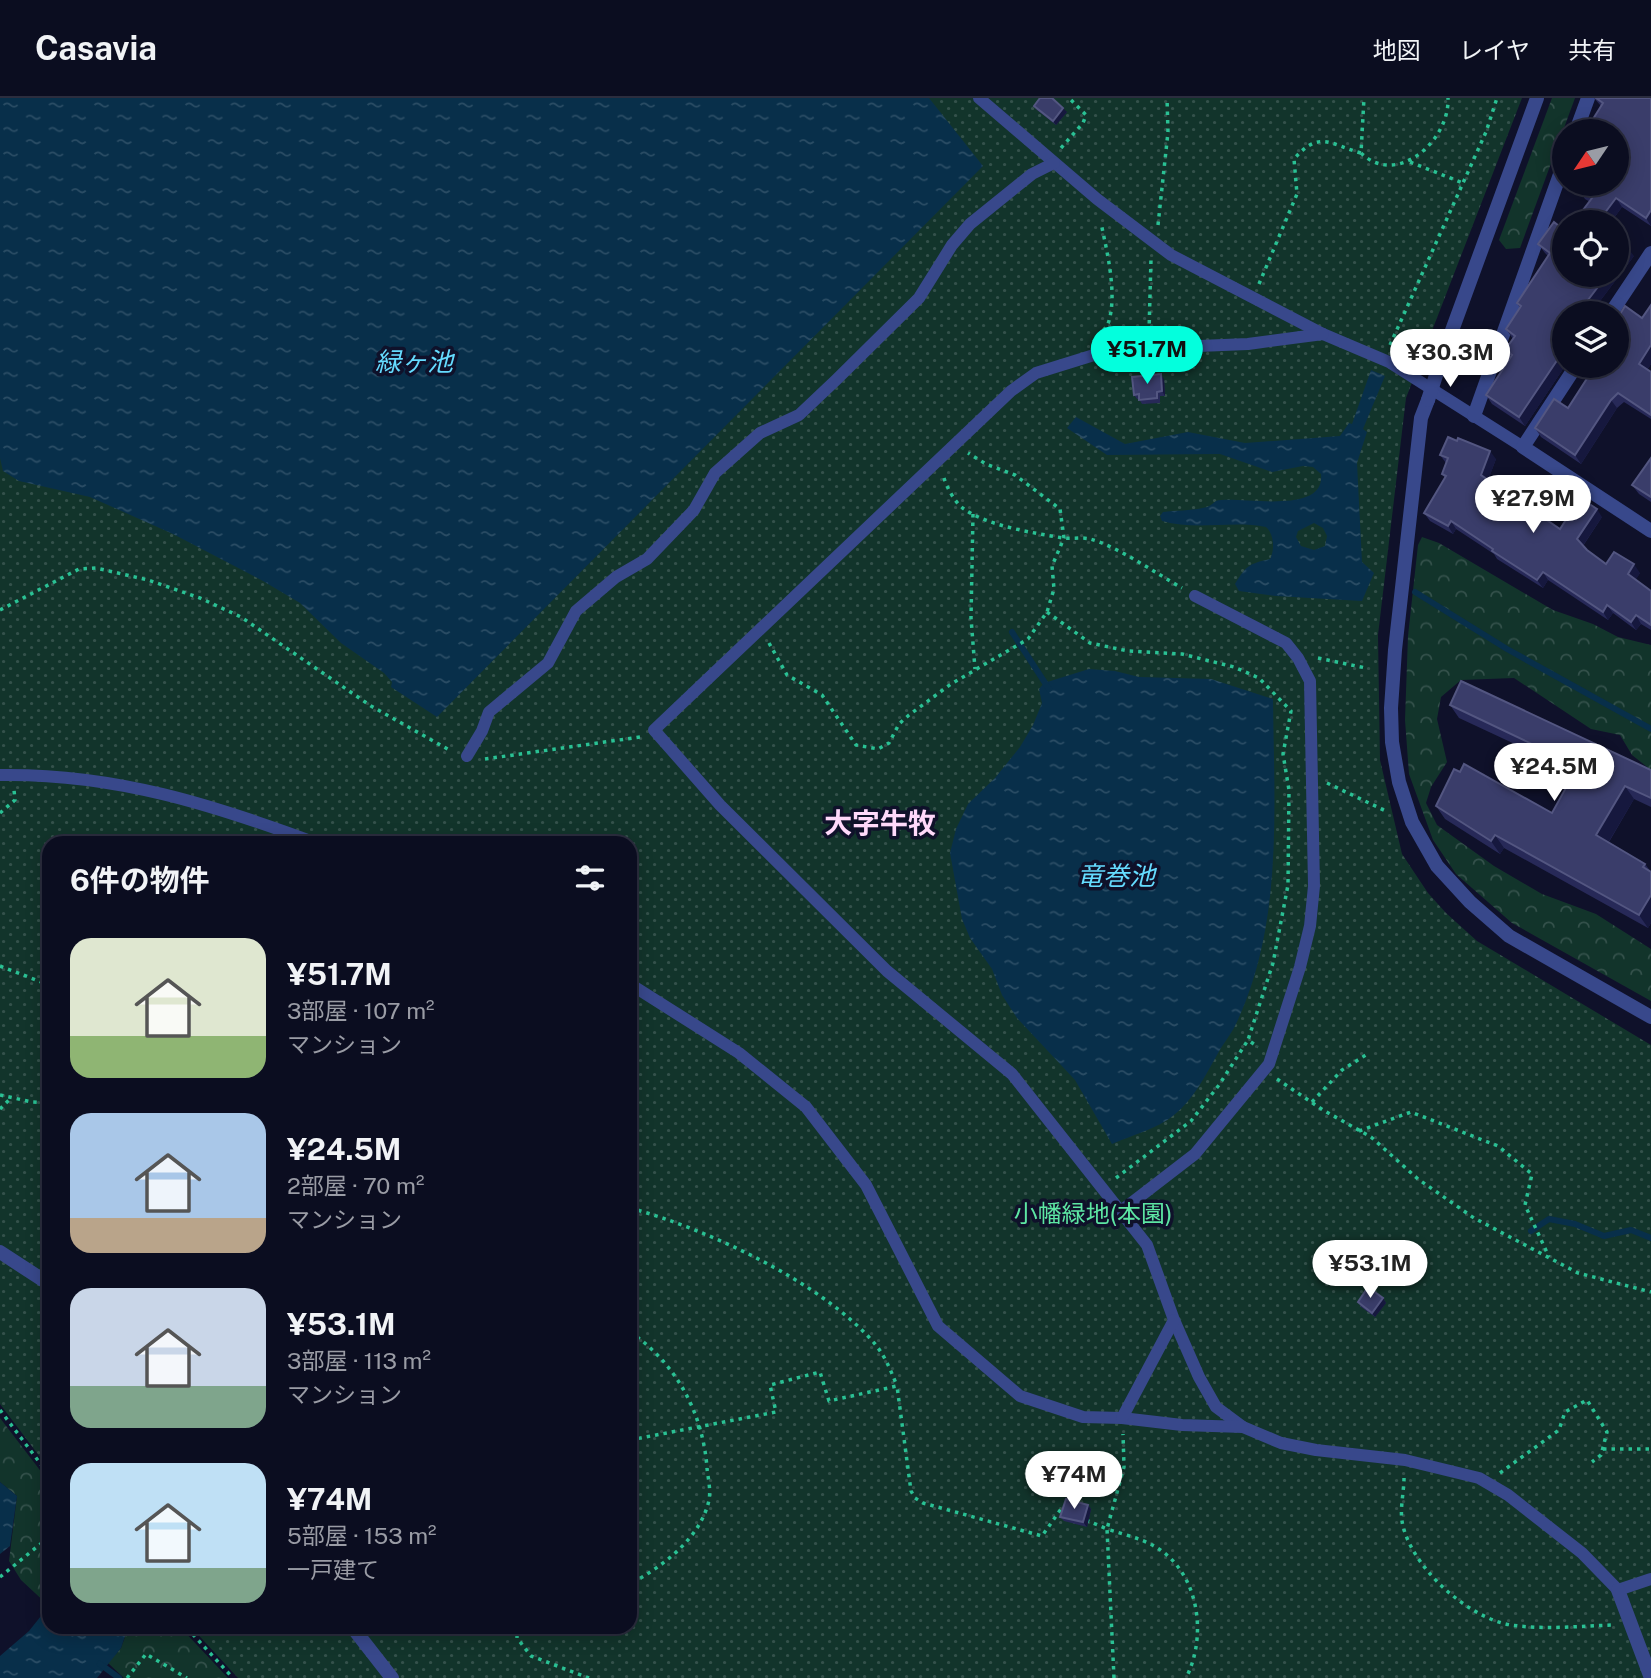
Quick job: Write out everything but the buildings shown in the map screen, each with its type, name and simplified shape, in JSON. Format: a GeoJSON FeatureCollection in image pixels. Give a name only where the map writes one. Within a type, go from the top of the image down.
{"type":"FeatureCollection","features":[{"type":"Feature","properties":{"kind":"street"},"geometry":{"type":"LineString","coordinates":[[1537,98],[1421,418],[1396,636],[1391,708],[1392,742],[1399,782],[1412,822],[1437,866],[1470,902],[1509,936],[1651,1017]]}},
{"type":"Feature","properties":{"kind":"street"},"geometry":{"type":"LineString","coordinates":[[1580,119],[1588,98]]}},
{"type":"Feature","properties":{"kind":"street"},"geometry":{"type":"LineString","coordinates":[[1474,416],[1552,196]]}},
{"type":"Feature","properties":{"kind":"street"},"geometry":{"type":"LineString","coordinates":[[1619,301],[1651,253]]}},
{"type":"Feature","properties":{"kind":"street"},"geometry":{"type":"LineString","coordinates":[[1568,378],[1523,447],[1651,531]]}},
{"type":"Feature","properties":{"kind":"street"},"geometry":{"type":"LineString","coordinates":[[0,1252],[42,1279]]}},
{"type":"Feature","properties":{"kind":"street"},"geometry":{"type":"LineString","coordinates":[[1618,1590],[1651,1678]]}},
{"type":"Feature","properties":{"kind":"street"},"geometry":{"type":"LineString","coordinates":[[358,1634],[392,1678]]}},
{"type":"Feature","properties":{"kind":"lane"},"geometry":{"type":"LineString","coordinates":[[979,98],[1097,199],[1171,255],[1323,334],[1383,360],[1523,447]]}},
{"type":"Feature","properties":{"kind":"lane"},"geometry":{"type":"LineString","coordinates":[[467,755],[482,731],[489,712],[548,663],[576,611],[615,578],[647,559],[694,510],[715,473],[760,433],[799,415],[919,298],[952,245],[970,224],[1052,161]]}},
{"type":"Feature","properties":{"kind":"lane"},"geometry":{"type":"LineString","coordinates":[[1323,334],[1248,344],[1149,348],[1094,355],[1036,373],[1012,391],[968,432],[654,730],[720,804],[887,971],[1012,1073],[1147,1245],[1174,1320],[1199,1377],[1216,1407],[1243,1427],[1281,1443],[1405,1460],[1479,1478],[1508,1495],[1581,1553],[1618,1590],[1651,1579]]}},
{"type":"Feature","properties":{"kind":"lane"},"geometry":{"type":"LineString","coordinates":[[1121,1211],[1195,1154],[1264,1070],[1271,1057],[1300,967],[1310,926],[1314,886],[1314,776],[1310,681],[1298,658],[1286,643],[1195,596]]}},
{"type":"Feature","properties":{"kind":"lane"},"geometry":{"type":"LineString","coordinates":[[7,775],[78,778],[149,789],[243,816],[297,836]]}},
{"type":"Feature","properties":{"kind":"lane"},"geometry":{"type":"LineString","coordinates":[[637,988],[739,1053],[806,1107],[866,1185],[938,1326],[979,1364],[1020,1396],[1083,1417],[1243,1427]]}},
{"type":"Feature","properties":{"kind":"lane"},"geometry":{"type":"LineString","coordinates":[[1122,1418],[1174,1320]]}},
{"type":"Feature","properties":{"kind":"path"},"geometry":{"type":"LineString","coordinates":[[1052,161],[1083,123],[1086,115],[1069,98]]}},
{"type":"Feature","properties":{"kind":"path"},"geometry":{"type":"LineString","coordinates":[[1149,348],[1151,257],[1156,244],[1168,132],[1167,98]]}},
{"type":"Feature","properties":{"kind":"path"},"geometry":{"type":"LineString","coordinates":[[1361,153],[1364,98]]}},
{"type":"Feature","properties":{"kind":"path"},"geometry":{"type":"LineString","coordinates":[[1252,298],[1293,206],[1297,194],[1294,159],[1302,149],[1323,141],[1331,141],[1361,153],[1379,164],[1392,166],[1410,162],[1436,136],[1448,105],[1448,98]]}},
{"type":"Feature","properties":{"kind":"path"},"geometry":{"type":"LineString","coordinates":[[1383,360],[1486,131],[1497,98]]}},
{"type":"Feature","properties":{"kind":"path"},"geometry":{"type":"LineString","coordinates":[[1410,162],[1463,183]]}},
{"type":"Feature","properties":{"kind":"path"},"geometry":{"type":"LineString","coordinates":[[1094,355],[1094,339],[1108,326],[1110,302],[1110,273],[1097,199]]}},
{"type":"Feature","properties":{"kind":"path"},"geometry":{"type":"LineString","coordinates":[[759,631],[775,651],[787,675],[822,695],[856,745],[878,749],[889,743],[909,715],[975,669],[1028,639],[1046,612],[1054,590],[1052,566],[1064,538],[1060,509],[1016,475],[986,464],[965,452],[957,443]]}},
{"type":"Feature","properties":{"kind":"path"},"geometry":{"type":"LineString","coordinates":[[940,459],[946,486],[961,508],[999,524],[1064,538],[1090,539],[1111,548],[1195,596]]}},
{"type":"Feature","properties":{"kind":"path"},"geometry":{"type":"LineString","coordinates":[[973,514],[971,618],[975,669]]}},
{"type":"Feature","properties":{"kind":"path"},"geometry":{"type":"LineString","coordinates":[[0,610],[79,569],[96,568],[148,580],[200,598],[241,617],[371,706],[441,747],[454,753],[486,759],[642,737],[654,730]]}},
{"type":"Feature","properties":{"kind":"path"},"geometry":{"type":"LineString","coordinates":[[1046,612],[1090,643],[1128,652],[1182,654],[1234,667],[1259,678],[1291,711],[1283,754],[1289,790],[1288,885],[1272,963],[1248,1040],[1219,1085],[1191,1121],[1102,1188]]}},
{"type":"Feature","properties":{"kind":"path"},"geometry":{"type":"LineString","coordinates":[[1298,658],[1308,657],[1366,668]]}},
{"type":"Feature","properties":{"kind":"path"},"geometry":{"type":"LineString","coordinates":[[0,813],[15,800],[7,775]]}},
{"type":"Feature","properties":{"kind":"path"},"geometry":{"type":"LineString","coordinates":[[1314,776],[1388,812]]}},
{"type":"Feature","properties":{"kind":"path"},"geometry":{"type":"LineString","coordinates":[[0,966],[42,982]]}},
{"type":"Feature","properties":{"kind":"path"},"geometry":{"type":"LineString","coordinates":[[1248,1040],[1271,1057]]}},
{"type":"Feature","properties":{"kind":"path"},"geometry":{"type":"LineString","coordinates":[[1312,1102],[1342,1070],[1369,1053]]}},
{"type":"Feature","properties":{"kind":"path"},"geometry":{"type":"LineString","coordinates":[[1264,1070],[1323,1110],[1371,1137],[1418,1179],[1474,1218],[1578,1273],[1651,1292]]}},
{"type":"Feature","properties":{"kind":"path"},"geometry":{"type":"LineString","coordinates":[[0,1094],[42,1102]]}},
{"type":"Feature","properties":{"kind":"path"},"geometry":{"type":"LineString","coordinates":[[0,1109],[11,1098]]}},
{"type":"Feature","properties":{"kind":"path"},"geometry":{"type":"LineString","coordinates":[[1359,1131],[1411,1112],[1498,1146],[1532,1174],[1525,1205],[1549,1258]]}},
{"type":"Feature","properties":{"kind":"path"},"geometry":{"type":"LineString","coordinates":[[637,1210],[665,1217],[714,1237],[777,1270],[832,1303],[875,1344],[887,1361],[897,1386],[911,1491],[915,1498],[923,1503],[1042,1536],[1061,1509],[1072,1514]]}},
{"type":"Feature","properties":{"kind":"path"},"geometry":{"type":"LineString","coordinates":[[637,1338],[659,1357],[681,1383],[693,1406],[707,1461],[710,1498],[702,1517],[672,1557],[637,1580]]}},
{"type":"Feature","properties":{"kind":"path"},"geometry":{"type":"LineString","coordinates":[[637,1439],[776,1412],[770,1385],[820,1372],[829,1401],[897,1386]]}},
{"type":"Feature","properties":{"kind":"path"},"geometry":{"type":"LineString","coordinates":[[1487,1483],[1559,1430],[1565,1412],[1587,1400],[1607,1432],[1601,1455],[1592,1462]]}},
{"type":"Feature","properties":{"kind":"path"},"geometry":{"type":"LineString","coordinates":[[0,1410],[42,1466]]}},
{"type":"Feature","properties":{"kind":"path"},"geometry":{"type":"LineString","coordinates":[[1114,1678],[1107,1530],[1124,1467],[1122,1418]]}},
{"type":"Feature","properties":{"kind":"path"},"geometry":{"type":"LineString","coordinates":[[1603,1449],[1651,1449]]}},
{"type":"Feature","properties":{"kind":"path"},"geometry":{"type":"LineString","coordinates":[[1405,1460],[1402,1521],[1414,1551],[1446,1590],[1473,1612],[1509,1625],[1630,1624]]}},
{"type":"Feature","properties":{"kind":"path"},"geometry":{"type":"LineString","coordinates":[[1084,1519],[1155,1547],[1178,1567],[1193,1593],[1198,1630],[1186,1678]]}},
{"type":"Feature","properties":{"kind":"path"},"geometry":{"type":"LineString","coordinates":[[0,1577],[42,1543]]}},
{"type":"Feature","properties":{"kind":"path"},"geometry":{"type":"LineString","coordinates":[[193,1634],[233,1678]]}},
{"type":"Feature","properties":{"kind":"path"},"geometry":{"type":"LineString","coordinates":[[517,1634],[517,1638],[531,1656],[589,1678]]}},
{"type":"Feature","properties":{"kind":"path"},"geometry":{"type":"LineString","coordinates":[[127,1678],[146,1654],[187,1678]]}},
{"type":"Feature","properties":{"kind":"green space","name":"小幡緑地(本園)"},"geometry":{"type":"Polygon","coordinates":[[[0,98],[1522,98],[1406,398],[1378,635],[1380,760],[1402,854],[1428,893],[1446,913],[1477,941],[1651,1045],[1651,1678],[238,1678],[198,1634],[637,1634],[637,836],[42,836],[42,1460],[0,1404],[0,98]]]}},
{"type":"Feature","properties":{"kind":"green space"},"geometry":{"type":"Polygon","coordinates":[[[1552,98],[1575,98],[1567,119],[1552,119],[1552,161],[1520,248],[1506,249],[1499,240],[1552,98]]]}},
{"type":"Feature","properties":{"kind":"green space"},"geometry":{"type":"Polygon","coordinates":[[[1422,537],[1439,543],[1553,610],[1593,624],[1618,637],[1651,645],[1651,770],[1632,755],[1620,735],[1591,729],[1514,678],[1461,680],[1441,697],[1437,719],[1447,762],[1431,787],[1426,803],[1437,825],[1494,866],[1542,894],[1596,914],[1651,949],[1651,1001],[1512,923],[1456,874],[1433,840],[1409,774],[1405,720],[1408,636],[1418,545],[1422,537]]]}},
{"type":"Feature","properties":{"kind":"green space"},"geometry":{"type":"Polygon","coordinates":[[[0,1418],[42,1473],[42,1600],[21,1580],[9,1561],[17,1496],[0,1482],[0,1418]]]}},
{"type":"Feature","properties":{"kind":"green space"},"geometry":{"type":"Polygon","coordinates":[[[123,1634],[187,1634],[228,1678],[124,1678],[108,1663],[121,1648],[125,1637],[123,1634]]]}},
{"type":"Feature","properties":{"kind":"water","name":"緑ヶ池"},"geometry":{"type":"Polygon","coordinates":[[[0,98],[929,98],[983,166],[437,717],[391,687],[392,682],[384,673],[341,643],[300,603],[263,581],[173,534],[90,497],[19,481],[3,471],[0,458],[0,98]]]}},
{"type":"Feature","properties":{"kind":"water"},"geometry":{"type":"Polygon","coordinates":[[[1371,370],[1385,376],[1363,429],[1367,432],[1357,463],[1362,562],[1374,573],[1362,601],[1239,591],[1235,584],[1245,569],[1270,559],[1272,555],[1272,538],[1266,527],[1175,524],[1162,521],[1160,516],[1163,512],[1207,507],[1216,501],[1278,501],[1310,496],[1319,487],[1321,474],[1313,467],[1303,466],[1272,472],[1220,454],[1107,455],[1067,428],[1076,417],[1125,444],[1188,432],[1245,443],[1340,436],[1349,423],[1352,424],[1371,370]],[[1314,523],[1298,531],[1296,537],[1301,546],[1314,550],[1325,546],[1327,536],[1323,528],[1314,523]]]}},
{"type":"Feature","properties":{"kind":"water","name":"竜巻池"},"geometry":{"type":"Polygon","coordinates":[[[1089,669],[1115,671],[1139,677],[1211,679],[1273,699],[1273,866],[1269,908],[1250,989],[1234,1028],[1187,1102],[1160,1124],[1112,1144],[1075,1080],[1017,1018],[1002,995],[992,969],[970,938],[962,919],[950,853],[956,829],[968,804],[995,778],[1020,747],[1033,725],[1042,703],[1039,689],[1044,683],[1089,669]]]}},
{"type":"Feature","properties":{"kind":"water"},"geometry":{"type":"Polygon","coordinates":[[[0,1482],[17,1496],[10,1546],[0,1554],[0,1482]]]}},
{"type":"Feature","properties":{"kind":"water"},"geometry":{"type":"Polygon","coordinates":[[[42,1615],[42,1634],[125,1636],[121,1648],[97,1678],[0,1678],[0,1656],[29,1631],[42,1615]]]}},
{"type":"Feature","properties":{"kind":"waterway"},"geometry":{"type":"LineString","coordinates":[[1415,592],[1507,649],[1651,729]]}},
{"type":"Feature","properties":{"kind":"waterway"},"geometry":{"type":"LineString","coordinates":[[1012,632],[1049,689]]}},
{"type":"Feature","properties":{"kind":"waterway"},"geometry":{"type":"LineString","coordinates":[[1531,1231],[1549,1219],[1575,1224],[1604,1236],[1631,1230],[1651,1238]]}},
{"type":"Feature","properties":{"kind":"waterway"},"geometry":{"type":"LineString","coordinates":[[100,1664],[119,1678]]}},
{"type":"Feature","properties":{"kind":"district","name":"大字牛牧"},"geometry":{"type":"Point","coordinates":[880,823]}}]}
